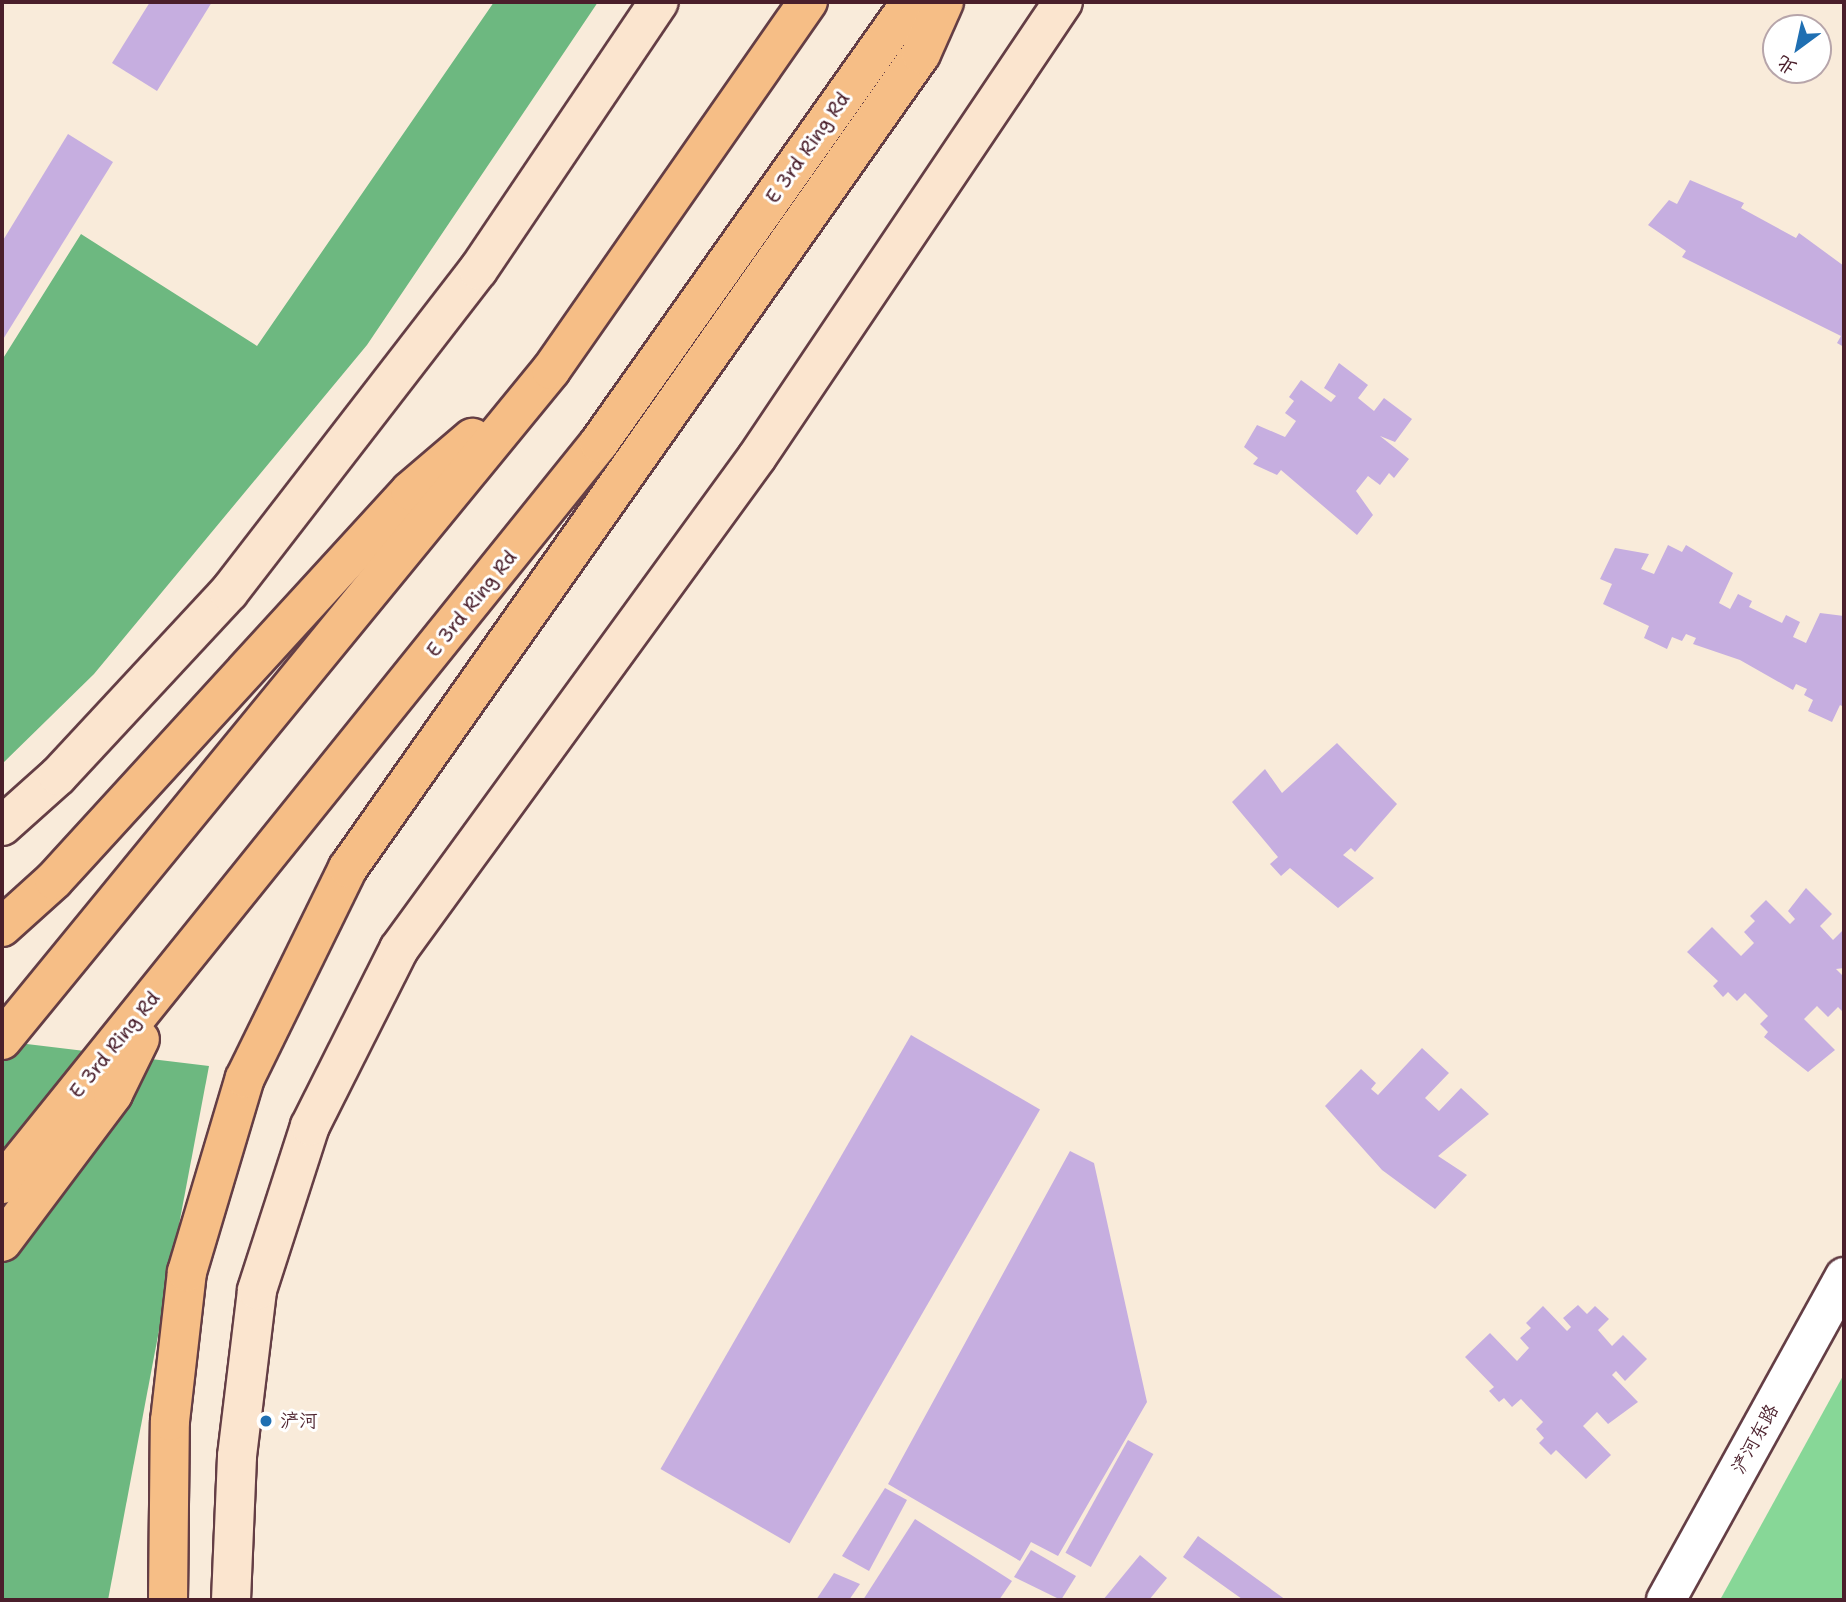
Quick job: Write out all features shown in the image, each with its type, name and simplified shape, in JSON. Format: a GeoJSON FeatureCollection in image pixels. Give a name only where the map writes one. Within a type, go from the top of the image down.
{"type":"FeatureCollection","features":[{"type":"Feature","properties":{"kind":"highway"},"geometry":{"type":"LineString","coordinates":[[2,1040],[551,370],[808,2]]}},
{"type":"Feature","properties":{"kind":"highway","name":"E 3rd Ring Rd"},"geometry":{"type":"LineString","coordinates":[[2,1184],[166,984],[599,443],[911,2]]}},
{"type":"Feature","properties":{"kind":"highway"},"geometry":{"type":"LineString","coordinates":[[168,1600],[170,1421],[187,1272],[245,1078],[348,868],[921,54],[944,2]]}},
{"type":"Feature","properties":{"kind":"highway"},"geometry":{"type":"LineString","coordinates":[[2,927],[54,880],[410,491],[551,370]]}},
{"type":"Feature","properties":{"kind":"highway"},"geometry":{"type":"LineString","coordinates":[[2,1242],[113,1094],[166,984]]}},
{"type":"Feature","properties":{"kind":"main road"},"geometry":{"type":"LineString","coordinates":[[2,826],[58,776],[229,592],[478,270],[659,2]]}},
{"type":"Feature","properties":{"kind":"main road"},"geometry":{"type":"LineString","coordinates":[[231,1600],[237,1455],[257,1290],[310,1126],[399,949],[757,457],[1063,2]]}},
{"type":"Feature","properties":{"kind":"street","name":"浐河东路"},"geometry":{"type":"LineString","coordinates":[[1665,1600],[1844,1277]]}},
{"type":"Feature","properties":{"kind":"green space"},"geometry":{"type":"Polygon","coordinates":[[[494,2],[598,2],[367,345],[94,674],[2,764],[2,360],[81,234],[257,346],[494,2]]]}},
{"type":"Feature","properties":{"kind":"green space"},"geometry":{"type":"Polygon","coordinates":[[[2,1041],[209,1066],[108,1600],[2,1600],[2,1041]]]}},
{"type":"Feature","properties":{"kind":"green space"},"geometry":{"type":"Polygon","coordinates":[[[1844,1374],[1844,1600],[1720,1600],[1844,1374]]]}},
{"type":"Feature","properties":{"kind":"building"},"geometry":{"type":"Polygon","coordinates":[[[150,2],[212,2],[157,91],[112,63],[150,2]]]}},
{"type":"Feature","properties":{"kind":"building"},"geometry":{"type":"Polygon","coordinates":[[[68,134],[113,162],[2,341],[2,242],[68,134]]]}},
{"type":"Feature","properties":{"kind":"building"},"geometry":{"type":"Polygon","coordinates":[[[1690,180],[1744,203],[1741,208],[1796,238],[1799,233],[1844,266],[1844,347],[1837,343],[1841,336],[1682,257],[1686,251],[1648,225],[1669,200],[1677,204],[1690,180]]]}},
{"type":"Feature","properties":{"kind":"building"},"geometry":{"type":"Polygon","coordinates":[[[1339,363],[1368,385],[1358,398],[1374,411],[1384,398],[1412,419],[1395,442],[1380,436],[1409,459],[1394,478],[1389,473],[1380,485],[1368,476],[1356,491],[1373,515],[1357,535],[1281,470],[1277,475],[1253,464],[1258,458],[1244,447],[1257,425],[1285,437],[1296,421],[1285,413],[1294,401],[1289,397],[1301,380],[1331,402],[1336,396],[1324,388],[1339,363]]]}},
{"type":"Feature","properties":{"kind":"building"},"geometry":{"type":"Polygon","coordinates":[[[1668,545],[1682,552],[1686,545],[1733,573],[1719,603],[1730,609],[1738,594],[1752,601],[1749,607],[1782,623],[1786,615],[1800,622],[1793,637],[1806,643],[1820,613],[1844,616],[1844,707],[1840,705],[1832,722],[1808,711],[1813,700],[1804,695],[1807,689],[1796,684],[1793,690],[1740,660],[1693,644],[1696,638],[1686,634],[1682,641],[1672,637],[1667,649],[1644,638],[1649,626],[1603,604],[1612,584],[1600,579],[1615,548],[1649,554],[1641,569],[1654,574],[1668,545]]]}},
{"type":"Feature","properties":{"kind":"building"},"geometry":{"type":"Polygon","coordinates":[[[1337,743],[1397,804],[1355,852],[1351,848],[1343,855],[1374,878],[1338,908],[1290,868],[1281,876],[1270,864],[1278,857],[1232,802],[1265,769],[1282,793],[1337,743]]]}},
{"type":"Feature","properties":{"kind":"building"},"geometry":{"type":"Polygon","coordinates":[[[1806,888],[1832,914],[1820,926],[1833,940],[1844,929],[1844,968],[1836,969],[1844,977],[1844,1013],[1838,1007],[1828,1017],[1817,1006],[1804,1019],[1835,1050],[1808,1072],[1764,1037],[1768,1032],[1760,1024],[1768,1016],[1745,993],[1737,1001],[1728,992],[1723,997],[1713,986],[1718,981],[1687,952],[1712,927],[1741,956],[1754,943],[1744,932],[1755,921],[1750,916],[1766,900],[1790,924],[1795,919],[1788,911],[1806,888]]]}},
{"type":"Feature","properties":{"kind":"building"},"geometry":{"type":"Polygon","coordinates":[[[911,1035],[1040,1109],[790,1543],[660,1469],[911,1035]]]}},
{"type":"Feature","properties":{"kind":"building"},"geometry":{"type":"Polygon","coordinates":[[[1422,1048],[1449,1073],[1425,1098],[1439,1111],[1461,1088],[1489,1114],[1438,1156],[1467,1175],[1435,1209],[1382,1170],[1325,1106],[1361,1069],[1376,1083],[1371,1089],[1378,1095],[1422,1048]]]}},
{"type":"Feature","properties":{"kind":"building"},"geometry":{"type":"Polygon","coordinates":[[[1070,1151],[1094,1163],[1147,1402],[1058,1556],[1031,1542],[1020,1561],[888,1484],[1070,1151]]]}},
{"type":"Feature","properties":{"kind":"building"},"geometry":{"type":"Polygon","coordinates":[[[1578,1305],[1587,1314],[1595,1306],[1609,1319],[1598,1330],[1612,1346],[1623,1335],[1647,1359],[1625,1381],[1616,1371],[1612,1375],[1638,1402],[1608,1424],[1597,1412],[1583,1426],[1611,1455],[1586,1479],[1556,1450],[1551,1455],[1539,1443],[1544,1438],[1536,1429],[1543,1422],[1521,1399],[1512,1407],[1504,1398],[1499,1402],[1489,1391],[1494,1387],[1465,1357],[1490,1333],[1517,1361],[1529,1348],[1520,1338],[1531,1328],[1526,1323],[1543,1306],[1567,1331],[1571,1327],[1563,1318],[1578,1305]]]}},
{"type":"Feature","properties":{"kind":"building"},"geometry":{"type":"Polygon","coordinates":[[[1128,1440],[1153,1454],[1091,1567],[1065,1553],[1128,1440]]]}},
{"type":"Feature","properties":{"kind":"building"},"geometry":{"type":"Polygon","coordinates":[[[885,1488],[907,1500],[869,1571],[842,1556],[885,1488]]]}},
{"type":"Feature","properties":{"kind":"building"},"geometry":{"type":"Polygon","coordinates":[[[915,1519],[1012,1581],[999,1600],[863,1600],[915,1519]]]}},
{"type":"Feature","properties":{"kind":"building"},"geometry":{"type":"Polygon","coordinates":[[[1198,1536],[1286,1600],[1242,1599],[1183,1557],[1198,1536]]]}},
{"type":"Feature","properties":{"kind":"building"},"geometry":{"type":"Polygon","coordinates":[[[1031,1550],[1076,1576],[1061,1600],[1014,1577],[1031,1550]]]}},
{"type":"Feature","properties":{"kind":"building"},"geometry":{"type":"Polygon","coordinates":[[[1140,1555],[1167,1578],[1149,1600],[1103,1600],[1140,1555]]]}},
{"type":"Feature","properties":{"kind":"building"},"geometry":{"type":"Polygon","coordinates":[[[834,1573],[860,1584],[849,1600],[816,1600],[834,1573]]]}},
{"type":"Feature","properties":{"kind":"place","name":"浐河"},"geometry":{"type":"Point","coordinates":[266,1421]}}]}
